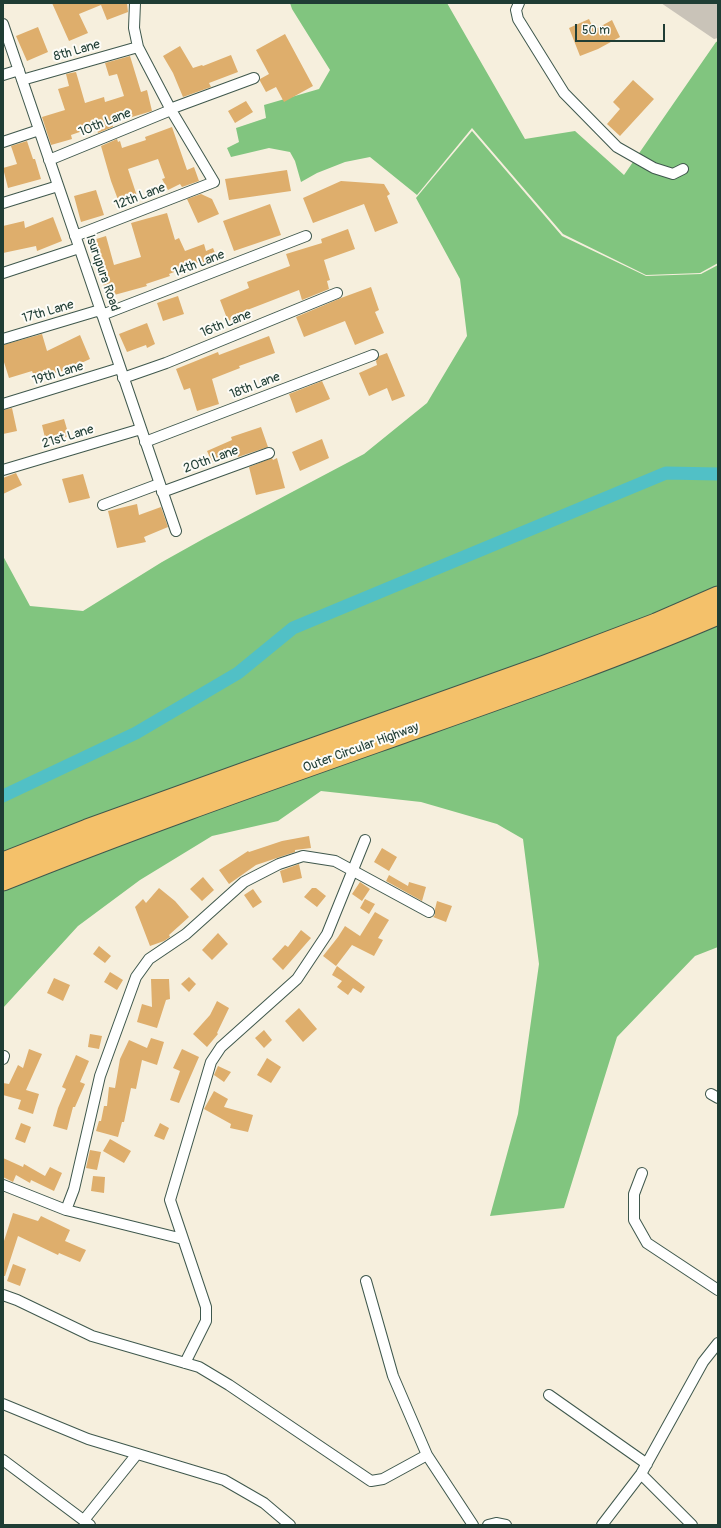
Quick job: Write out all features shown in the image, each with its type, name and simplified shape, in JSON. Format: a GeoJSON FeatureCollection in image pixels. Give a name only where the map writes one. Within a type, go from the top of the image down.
{"type":"FeatureCollection","features":[{"type":"Feature","properties":{"kind":"highway","name":"Outer Circular Highway"},"geometry":{"type":"LineString","coordinates":[[3,862],[95,826],[237,774],[552,662],[656,623],[718,596]]}},
{"type":"Feature","properties":{"kind":"highway","name":"Outer Circular Highway"},"geometry":{"type":"LineString","coordinates":[[3,881],[94,845],[251,787],[549,682],[660,640],[718,615]]}},
{"type":"Feature","properties":{"kind":"street"},"geometry":{"type":"LineString","coordinates":[[135,3],[134,28],[138,47],[170,110]]}},
{"type":"Feature","properties":{"kind":"street"},"geometry":{"type":"LineString","coordinates":[[519,3],[516,10],[518,19],[564,94],[617,146],[654,168],[673,174],[683,169]]}},
{"type":"Feature","properties":{"kind":"street","name":"Isurupura Road"},"geometry":{"type":"LineString","coordinates":[[3,24],[176,531]]}},
{"type":"Feature","properties":{"kind":"street","name":"8th Lane"},"geometry":{"type":"LineString","coordinates":[[3,75],[20,75],[138,47]]}},
{"type":"Feature","properties":{"kind":"street","name":"10th Lane"},"geometry":{"type":"LineString","coordinates":[[50,160],[170,110],[254,78]]}},
{"type":"Feature","properties":{"kind":"street","name":"12th Lane"},"geometry":{"type":"LineString","coordinates":[[75,236],[214,182],[170,110]]}},
{"type":"Feature","properties":{"kind":"street"},"geometry":{"type":"LineString","coordinates":[[3,142],[39,130]]}},
{"type":"Feature","properties":{"kind":"street"},"geometry":{"type":"LineString","coordinates":[[3,203],[58,186]]}},
{"type":"Feature","properties":{"kind":"street","name":"14th Lane"},"geometry":{"type":"LineString","coordinates":[[101,312],[306,236]]}},
{"type":"Feature","properties":{"kind":"street"},"geometry":{"type":"LineString","coordinates":[[3,273],[79,248]]}},
{"type":"Feature","properties":{"kind":"street","name":"16th Lane"},"geometry":{"type":"LineString","coordinates":[[122,373],[166,363],[337,293]]}},
{"type":"Feature","properties":{"kind":"street","name":"17th Lane"},"geometry":{"type":"LineString","coordinates":[[3,339],[101,312]]}},
{"type":"Feature","properties":{"kind":"street","name":"18th Lane"},"geometry":{"type":"LineString","coordinates":[[145,442],[373,355]]}},
{"type":"Feature","properties":{"kind":"street","name":"19th Lane"},"geometry":{"type":"LineString","coordinates":[[3,404],[122,373]]}},
{"type":"Feature","properties":{"kind":"street","name":"21st Lane"},"geometry":{"type":"LineString","coordinates":[[3,470],[141,429]]}},
{"type":"Feature","properties":{"kind":"street","name":"20th Lane"},"geometry":{"type":"LineString","coordinates":[[103,505],[161,488],[268,453]]}},
{"type":"Feature","properties":{"kind":"street"},"geometry":{"type":"LineString","coordinates":[[185,1364],[206,1321],[206,1307],[170,1200],[211,1062],[221,1047],[297,979],[327,934],[365,840]]}},
{"type":"Feature","properties":{"kind":"street"},"geometry":{"type":"LineString","coordinates":[[66,1210],[74,1189],[100,1076],[136,977],[149,958],[186,934],[244,882],[279,864],[302,856],[335,861],[429,912]]}},
{"type":"Feature","properties":{"kind":"street"},"geometry":{"type":"LineString","coordinates":[[642,1172],[634,1194],[634,1220],[647,1243],[718,1290]]}},
{"type":"Feature","properties":{"kind":"street"},"geometry":{"type":"LineString","coordinates":[[3,1185],[66,1210],[183,1239]]}},
{"type":"Feature","properties":{"kind":"street"},"geometry":{"type":"LineString","coordinates":[[366,1281],[392,1376],[427,1455],[473,1525]]}},
{"type":"Feature","properties":{"kind":"street"},"geometry":{"type":"LineString","coordinates":[[3,1295],[17,1300],[92,1336],[199,1367],[229,1385],[371,1480],[383,1479],[427,1455]]}},
{"type":"Feature","properties":{"kind":"street"},"geometry":{"type":"LineString","coordinates":[[602,1525],[641,1474],[702,1362],[718,1343]]}},
{"type":"Feature","properties":{"kind":"street"},"geometry":{"type":"LineString","coordinates":[[549,1395],[647,1464]]}},
{"type":"Feature","properties":{"kind":"street"},"geometry":{"type":"LineString","coordinates":[[4,1406],[88,1439],[224,1480],[264,1503],[290,1525]]}},
{"type":"Feature","properties":{"kind":"street"},"geometry":{"type":"LineString","coordinates":[[3,1460],[87,1523],[137,1454]]}},
{"type":"Feature","properties":{"kind":"street"},"geometry":{"type":"LineString","coordinates":[[641,1474],[692,1525]]}},
{"type":"Feature","properties":{"kind":"street"},"geometry":{"type":"LineString","coordinates":[[488,1525],[496,1523],[506,1525]]}},
{"type":"Feature","properties":{"kind":"shaded area"},"geometry":{"type":"Polygon","coordinates":[[[661,3],[718,3],[718,38],[714,39],[661,3]]]}},
{"type":"Feature","properties":{"kind":"green space"},"geometry":{"type":"Polygon","coordinates":[[[290,3],[447,3],[525,139],[575,131],[624,175],[718,41],[718,263],[700,273],[646,275],[563,234],[472,128],[417,195],[370,157],[345,162],[317,173],[301,182],[295,161],[290,152],[269,148],[231,157],[227,148],[239,142],[236,128],[266,118],[264,105],[319,89],[330,70],[292,9],[290,3]]]}},
{"type":"Feature","properties":{"kind":"green space"},"geometry":{"type":"Polygon","coordinates":[[[472,131],[562,236],[646,276],[701,274],[718,265],[718,947],[695,956],[617,1037],[564,1208],[490,1216],[518,1114],[539,964],[523,839],[497,824],[421,802],[321,791],[278,821],[212,836],[140,880],[78,926],[3,1008],[3,556],[30,606],[83,611],[162,562],[364,454],[427,403],[467,336],[460,279],[416,198],[472,131]]]}},
{"type":"Feature","properties":{"kind":"building"},"geometry":{"type":"Polygon","coordinates":[[[52,3],[127,3],[128,12],[107,20],[101,5],[79,14],[88,33],[69,41],[52,3]]]}},
{"type":"Feature","properties":{"kind":"building"},"geometry":{"type":"Polygon","coordinates":[[[589,19],[594,30],[612,20],[620,37],[598,49],[580,56],[569,28],[589,19]]]}},
{"type":"Feature","properties":{"kind":"building"},"geometry":{"type":"Polygon","coordinates":[[[38,27],[48,52],[27,61],[16,36],[38,27]]]}},
{"type":"Feature","properties":{"kind":"building"},"geometry":{"type":"Polygon","coordinates":[[[285,34],[313,86],[284,102],[276,87],[266,92],[260,81],[260,79],[269,74],[256,50],[285,34]]]}},
{"type":"Feature","properties":{"kind":"building"},"geometry":{"type":"Polygon","coordinates":[[[180,46],[193,68],[203,66],[231,55],[238,72],[209,83],[211,87],[183,97],[173,73],[163,56],[180,46]]]}},
{"type":"Feature","properties":{"kind":"building"},"geometry":{"type":"Polygon","coordinates":[[[130,56],[141,92],[147,90],[152,111],[112,123],[113,127],[98,133],[97,130],[95,131],[94,127],[71,135],[72,139],[51,145],[42,117],[65,110],[58,89],[69,86],[66,74],[76,72],[85,103],[104,97],[105,102],[124,96],[117,74],[109,76],[105,63],[130,56]]]}},
{"type":"Feature","properties":{"kind":"building"},"geometry":{"type":"Polygon","coordinates":[[[633,80],[654,99],[620,136],[607,124],[620,109],[613,102],[633,80]]]}},
{"type":"Feature","properties":{"kind":"building"},"geometry":{"type":"Polygon","coordinates":[[[246,101],[253,112],[235,123],[228,111],[246,101]]]}},
{"type":"Feature","properties":{"kind":"building"},"geometry":{"type":"Polygon","coordinates":[[[172,127],[187,170],[194,167],[199,181],[182,187],[180,184],[168,190],[162,179],[165,178],[158,159],[128,169],[138,199],[120,205],[111,181],[101,146],[117,139],[118,142],[120,141],[122,148],[146,140],[145,137],[172,127]]]}},
{"type":"Feature","properties":{"kind":"building"},"geometry":{"type":"Polygon","coordinates":[[[27,141],[33,159],[35,159],[41,179],[8,188],[3,168],[17,164],[11,146],[27,141]]]}},
{"type":"Feature","properties":{"kind":"building"},"geometry":{"type":"Polygon","coordinates":[[[287,170],[291,191],[229,200],[225,179],[287,170]]]}},
{"type":"Feature","properties":{"kind":"building"},"geometry":{"type":"Polygon","coordinates":[[[341,181],[384,184],[390,194],[387,196],[398,223],[375,232],[364,204],[313,223],[303,198],[341,181]]]}},
{"type":"Feature","properties":{"kind":"building"},"geometry":{"type":"Polygon","coordinates":[[[96,190],[104,215],[81,222],[74,196],[96,190]]]}},
{"type":"Feature","properties":{"kind":"building"},"geometry":{"type":"Polygon","coordinates":[[[201,194],[212,199],[219,214],[198,223],[187,199],[201,194]]]}},
{"type":"Feature","properties":{"kind":"building"},"geometry":{"type":"Polygon","coordinates":[[[270,204],[281,235],[234,251],[223,221],[270,204]]]}},
{"type":"Feature","properties":{"kind":"building"},"geometry":{"type":"Polygon","coordinates":[[[167,213],[175,240],[179,238],[185,251],[204,244],[206,251],[213,248],[218,261],[202,267],[200,262],[169,274],[170,276],[146,284],[147,286],[107,297],[90,241],[106,236],[114,265],[141,257],[131,223],[167,213]]]}},
{"type":"Feature","properties":{"kind":"building"},"geometry":{"type":"Polygon","coordinates":[[[53,217],[62,241],[37,251],[36,246],[3,253],[3,226],[24,221],[25,228],[53,217]]]}},
{"type":"Feature","properties":{"kind":"building"},"geometry":{"type":"Polygon","coordinates":[[[348,229],[355,249],[324,260],[330,280],[327,281],[329,289],[302,300],[299,290],[242,312],[243,315],[228,321],[220,300],[249,288],[247,282],[290,266],[286,254],[322,243],[321,239],[348,229]]]}},
{"type":"Feature","properties":{"kind":"building"},"geometry":{"type":"Polygon","coordinates":[[[371,287],[379,310],[375,312],[384,333],[355,345],[345,321],[304,337],[296,317],[371,287]]]}},
{"type":"Feature","properties":{"kind":"building"},"geometry":{"type":"Polygon","coordinates":[[[178,296],[184,314],[163,321],[157,303],[178,296]]]}},
{"type":"Feature","properties":{"kind":"building"},"geometry":{"type":"Polygon","coordinates":[[[147,323],[155,344],[147,348],[146,345],[127,352],[119,334],[147,323]]]}},
{"type":"Feature","properties":{"kind":"building"},"geometry":{"type":"Polygon","coordinates":[[[42,334],[47,351],[80,335],[90,359],[66,370],[35,379],[32,371],[9,378],[3,359],[3,345],[42,334]]]}},
{"type":"Feature","properties":{"kind":"building"},"geometry":{"type":"Polygon","coordinates":[[[269,336],[275,353],[239,366],[240,368],[212,379],[219,404],[197,411],[190,388],[184,390],[176,369],[218,352],[219,355],[269,336]]]}},
{"type":"Feature","properties":{"kind":"building"},"geometry":{"type":"Polygon","coordinates":[[[387,353],[405,396],[392,401],[387,388],[369,396],[359,373],[377,365],[376,361],[379,356],[387,353]]]}},
{"type":"Feature","properties":{"kind":"building"},"geometry":{"type":"Polygon","coordinates":[[[322,381],[330,399],[296,413],[289,394],[322,381]]]}},
{"type":"Feature","properties":{"kind":"building"},"geometry":{"type":"Polygon","coordinates":[[[12,408],[17,431],[3,434],[3,410],[12,408]]]}},
{"type":"Feature","properties":{"kind":"building"},"geometry":{"type":"Polygon","coordinates":[[[64,419],[69,436],[46,442],[42,425],[64,419]]]}},
{"type":"Feature","properties":{"kind":"building"},"geometry":{"type":"Polygon","coordinates":[[[261,427],[268,447],[238,457],[236,452],[212,462],[207,451],[232,440],[231,437],[261,427]]]}},
{"type":"Feature","properties":{"kind":"building"},"geometry":{"type":"Polygon","coordinates":[[[322,439],[329,458],[300,471],[292,452],[322,439]]]}},
{"type":"Feature","properties":{"kind":"building"},"geometry":{"type":"Polygon","coordinates":[[[272,458],[273,460],[277,458],[285,488],[256,495],[249,467],[272,458]]]}},
{"type":"Feature","properties":{"kind":"building"},"geometry":{"type":"Polygon","coordinates":[[[16,473],[22,485],[3,494],[3,478],[16,473]]]}},
{"type":"Feature","properties":{"kind":"building"},"geometry":{"type":"Polygon","coordinates":[[[83,474],[90,498],[69,503],[62,479],[83,474]]]}},
{"type":"Feature","properties":{"kind":"building"},"geometry":{"type":"Polygon","coordinates":[[[137,504],[139,515],[161,507],[168,527],[144,537],[146,542],[117,548],[108,511],[137,504]]]}},
{"type":"Feature","properties":{"kind":"building"},"geometry":{"type":"Polygon","coordinates":[[[309,836],[311,848],[295,850],[295,852],[256,865],[229,884],[219,870],[248,851],[249,852],[282,841],[309,836]]]}},
{"type":"Feature","properties":{"kind":"building"},"geometry":{"type":"Polygon","coordinates":[[[382,848],[397,857],[389,871],[374,862],[382,848]]]}},
{"type":"Feature","properties":{"kind":"building"},"geometry":{"type":"Polygon","coordinates":[[[299,864],[302,878],[283,883],[280,871],[299,864]]]}},
{"type":"Feature","properties":{"kind":"building"},"geometry":{"type":"Polygon","coordinates":[[[389,875],[408,886],[409,882],[426,887],[422,901],[386,881],[389,875]]]}},
{"type":"Feature","properties":{"kind":"building"},"geometry":{"type":"Polygon","coordinates":[[[203,877],[214,890],[202,901],[190,889],[203,877]]]}},
{"type":"Feature","properties":{"kind":"building"},"geometry":{"type":"Polygon","coordinates":[[[360,882],[370,889],[362,901],[352,894],[360,882]]]}},
{"type":"Feature","properties":{"kind":"building"},"geometry":{"type":"Polygon","coordinates":[[[159,888],[175,901],[189,917],[169,935],[170,937],[150,946],[135,907],[143,899],[146,903],[159,888]]]}},
{"type":"Feature","properties":{"kind":"building"},"geometry":{"type":"Polygon","coordinates":[[[312,888],[316,888],[326,896],[317,907],[304,897],[312,888]]]}},
{"type":"Feature","properties":{"kind":"building"},"geometry":{"type":"Polygon","coordinates":[[[253,889],[262,902],[253,908],[244,895],[253,889]]]}},
{"type":"Feature","properties":{"kind":"building"},"geometry":{"type":"Polygon","coordinates":[[[365,899],[375,904],[369,914],[360,908],[365,899]]]}},
{"type":"Feature","properties":{"kind":"building"},"geometry":{"type":"Polygon","coordinates":[[[437,901],[452,906],[446,922],[433,917],[435,915],[437,901]]]}},
{"type":"Feature","properties":{"kind":"building"},"geometry":{"type":"Polygon","coordinates":[[[375,912],[389,920],[378,938],[383,940],[374,956],[352,945],[336,966],[323,956],[345,926],[360,936],[375,912]]]}},
{"type":"Feature","properties":{"kind":"building"},"geometry":{"type":"Polygon","coordinates":[[[301,930],[311,938],[283,970],[272,959],[285,945],[288,947],[301,930]]]}},
{"type":"Feature","properties":{"kind":"building"},"geometry":{"type":"Polygon","coordinates":[[[218,933],[228,944],[212,960],[202,950],[218,933]]]}},
{"type":"Feature","properties":{"kind":"building"},"geometry":{"type":"Polygon","coordinates":[[[99,946],[111,956],[105,963],[93,954],[99,946]]]}},
{"type":"Feature","properties":{"kind":"building"},"geometry":{"type":"Polygon","coordinates":[[[337,966],[365,987],[361,993],[353,988],[348,995],[337,987],[342,981],[332,975],[337,966]]]}},
{"type":"Feature","properties":{"kind":"building"},"geometry":{"type":"Polygon","coordinates":[[[110,972],[123,980],[117,990],[104,982],[110,972]]]}},
{"type":"Feature","properties":{"kind":"building"},"geometry":{"type":"Polygon","coordinates":[[[189,977],[196,984],[189,992],[181,984],[189,977]]]}},
{"type":"Feature","properties":{"kind":"building"},"geometry":{"type":"Polygon","coordinates":[[[54,978],[70,985],[63,1001],[47,993],[54,978]]]}},
{"type":"Feature","properties":{"kind":"building"},"geometry":{"type":"Polygon","coordinates":[[[151,979],[169,979],[170,999],[166,1000],[157,1028],[137,1022],[142,1004],[152,1007],[151,979]]]}},
{"type":"Feature","properties":{"kind":"building"},"geometry":{"type":"Polygon","coordinates":[[[217,1001],[229,1008],[217,1033],[218,1034],[207,1047],[193,1034],[210,1015],[217,1001]]]}},
{"type":"Feature","properties":{"kind":"building"},"geometry":{"type":"Polygon","coordinates":[[[299,1008],[317,1029],[303,1042],[285,1021],[299,1008]]]}},
{"type":"Feature","properties":{"kind":"building"},"geometry":{"type":"Polygon","coordinates":[[[264,1030],[272,1040],[264,1048],[255,1038],[264,1030]]]}},
{"type":"Feature","properties":{"kind":"building"},"geometry":{"type":"Polygon","coordinates":[[[90,1034],[102,1036],[99,1049],[88,1047],[90,1034]]]}},
{"type":"Feature","properties":{"kind":"building"},"geometry":{"type":"Polygon","coordinates":[[[151,1038],[164,1042],[157,1065],[142,1060],[136,1089],[131,1088],[124,1122],[122,1122],[118,1137],[96,1131],[99,1121],[101,1121],[104,1106],[107,1106],[109,1087],[115,1088],[120,1059],[129,1040],[147,1048],[151,1038]]]}},
{"type":"Feature","properties":{"kind":"building"},"geometry":{"type":"Polygon","coordinates":[[[29,1049],[42,1054],[26,1090],[39,1094],[33,1114],[18,1109],[21,1100],[3,1095],[3,1083],[9,1084],[18,1065],[23,1068],[29,1049]]]}},
{"type":"Feature","properties":{"kind":"building"},"geometry":{"type":"Polygon","coordinates":[[[182,1049],[199,1057],[179,1103],[170,1100],[180,1071],[173,1068],[182,1049]]]}},
{"type":"Feature","properties":{"kind":"building"},"geometry":{"type":"Polygon","coordinates":[[[76,1055],[89,1061],[80,1082],[85,1084],[75,1107],[73,1107],[67,1130],[53,1126],[58,1108],[66,1089],[62,1087],[76,1055]]]}},
{"type":"Feature","properties":{"kind":"building"},"geometry":{"type":"Polygon","coordinates":[[[267,1058],[281,1067],[271,1083],[257,1075],[267,1058]]]}},
{"type":"Feature","properties":{"kind":"building"},"geometry":{"type":"Polygon","coordinates":[[[218,1066],[231,1072],[224,1082],[214,1075],[218,1066]]]}},
{"type":"Feature","properties":{"kind":"building"},"geometry":{"type":"Polygon","coordinates":[[[214,1091],[228,1099],[224,1107],[253,1115],[248,1132],[230,1128],[231,1124],[204,1109],[214,1091]]]}},
{"type":"Feature","properties":{"kind":"building"},"geometry":{"type":"Polygon","coordinates":[[[21,1123],[31,1127],[25,1143],[15,1139],[21,1123]]]}},
{"type":"Feature","properties":{"kind":"building"},"geometry":{"type":"Polygon","coordinates":[[[160,1123],[169,1128],[164,1140],[154,1136],[160,1123]]]}},
{"type":"Feature","properties":{"kind":"building"},"geometry":{"type":"Polygon","coordinates":[[[110,1139],[131,1151],[124,1163],[103,1151],[110,1139]]]}},
{"type":"Feature","properties":{"kind":"building"},"geometry":{"type":"Polygon","coordinates":[[[90,1150],[101,1152],[97,1170],[86,1168],[90,1150]]]}},
{"type":"Feature","properties":{"kind":"building"},"geometry":{"type":"Polygon","coordinates":[[[3,1158],[23,1167],[24,1164],[45,1176],[50,1167],[62,1173],[54,1191],[31,1180],[30,1183],[16,1175],[13,1182],[3,1177],[3,1158]]]}},
{"type":"Feature","properties":{"kind":"building"},"geometry":{"type":"Polygon","coordinates":[[[93,1176],[105,1177],[104,1193],[91,1191],[93,1176]]]}},
{"type":"Feature","properties":{"kind":"building"},"geometry":{"type":"Polygon","coordinates":[[[13,1213],[38,1221],[41,1216],[70,1230],[65,1241],[86,1250],[80,1262],[59,1253],[58,1255],[18,1236],[5,1276],[3,1276],[3,1244],[13,1213]]]}},
{"type":"Feature","properties":{"kind":"building"},"geometry":{"type":"Polygon","coordinates":[[[13,1264],[26,1269],[20,1286],[7,1281],[13,1264]]]}},
{"type":"Feature","properties":{"kind":"waterway"},"geometry":{"type":"LineString","coordinates":[[3,796],[136,733],[238,673],[293,628],[666,473],[718,474]]}}]}
